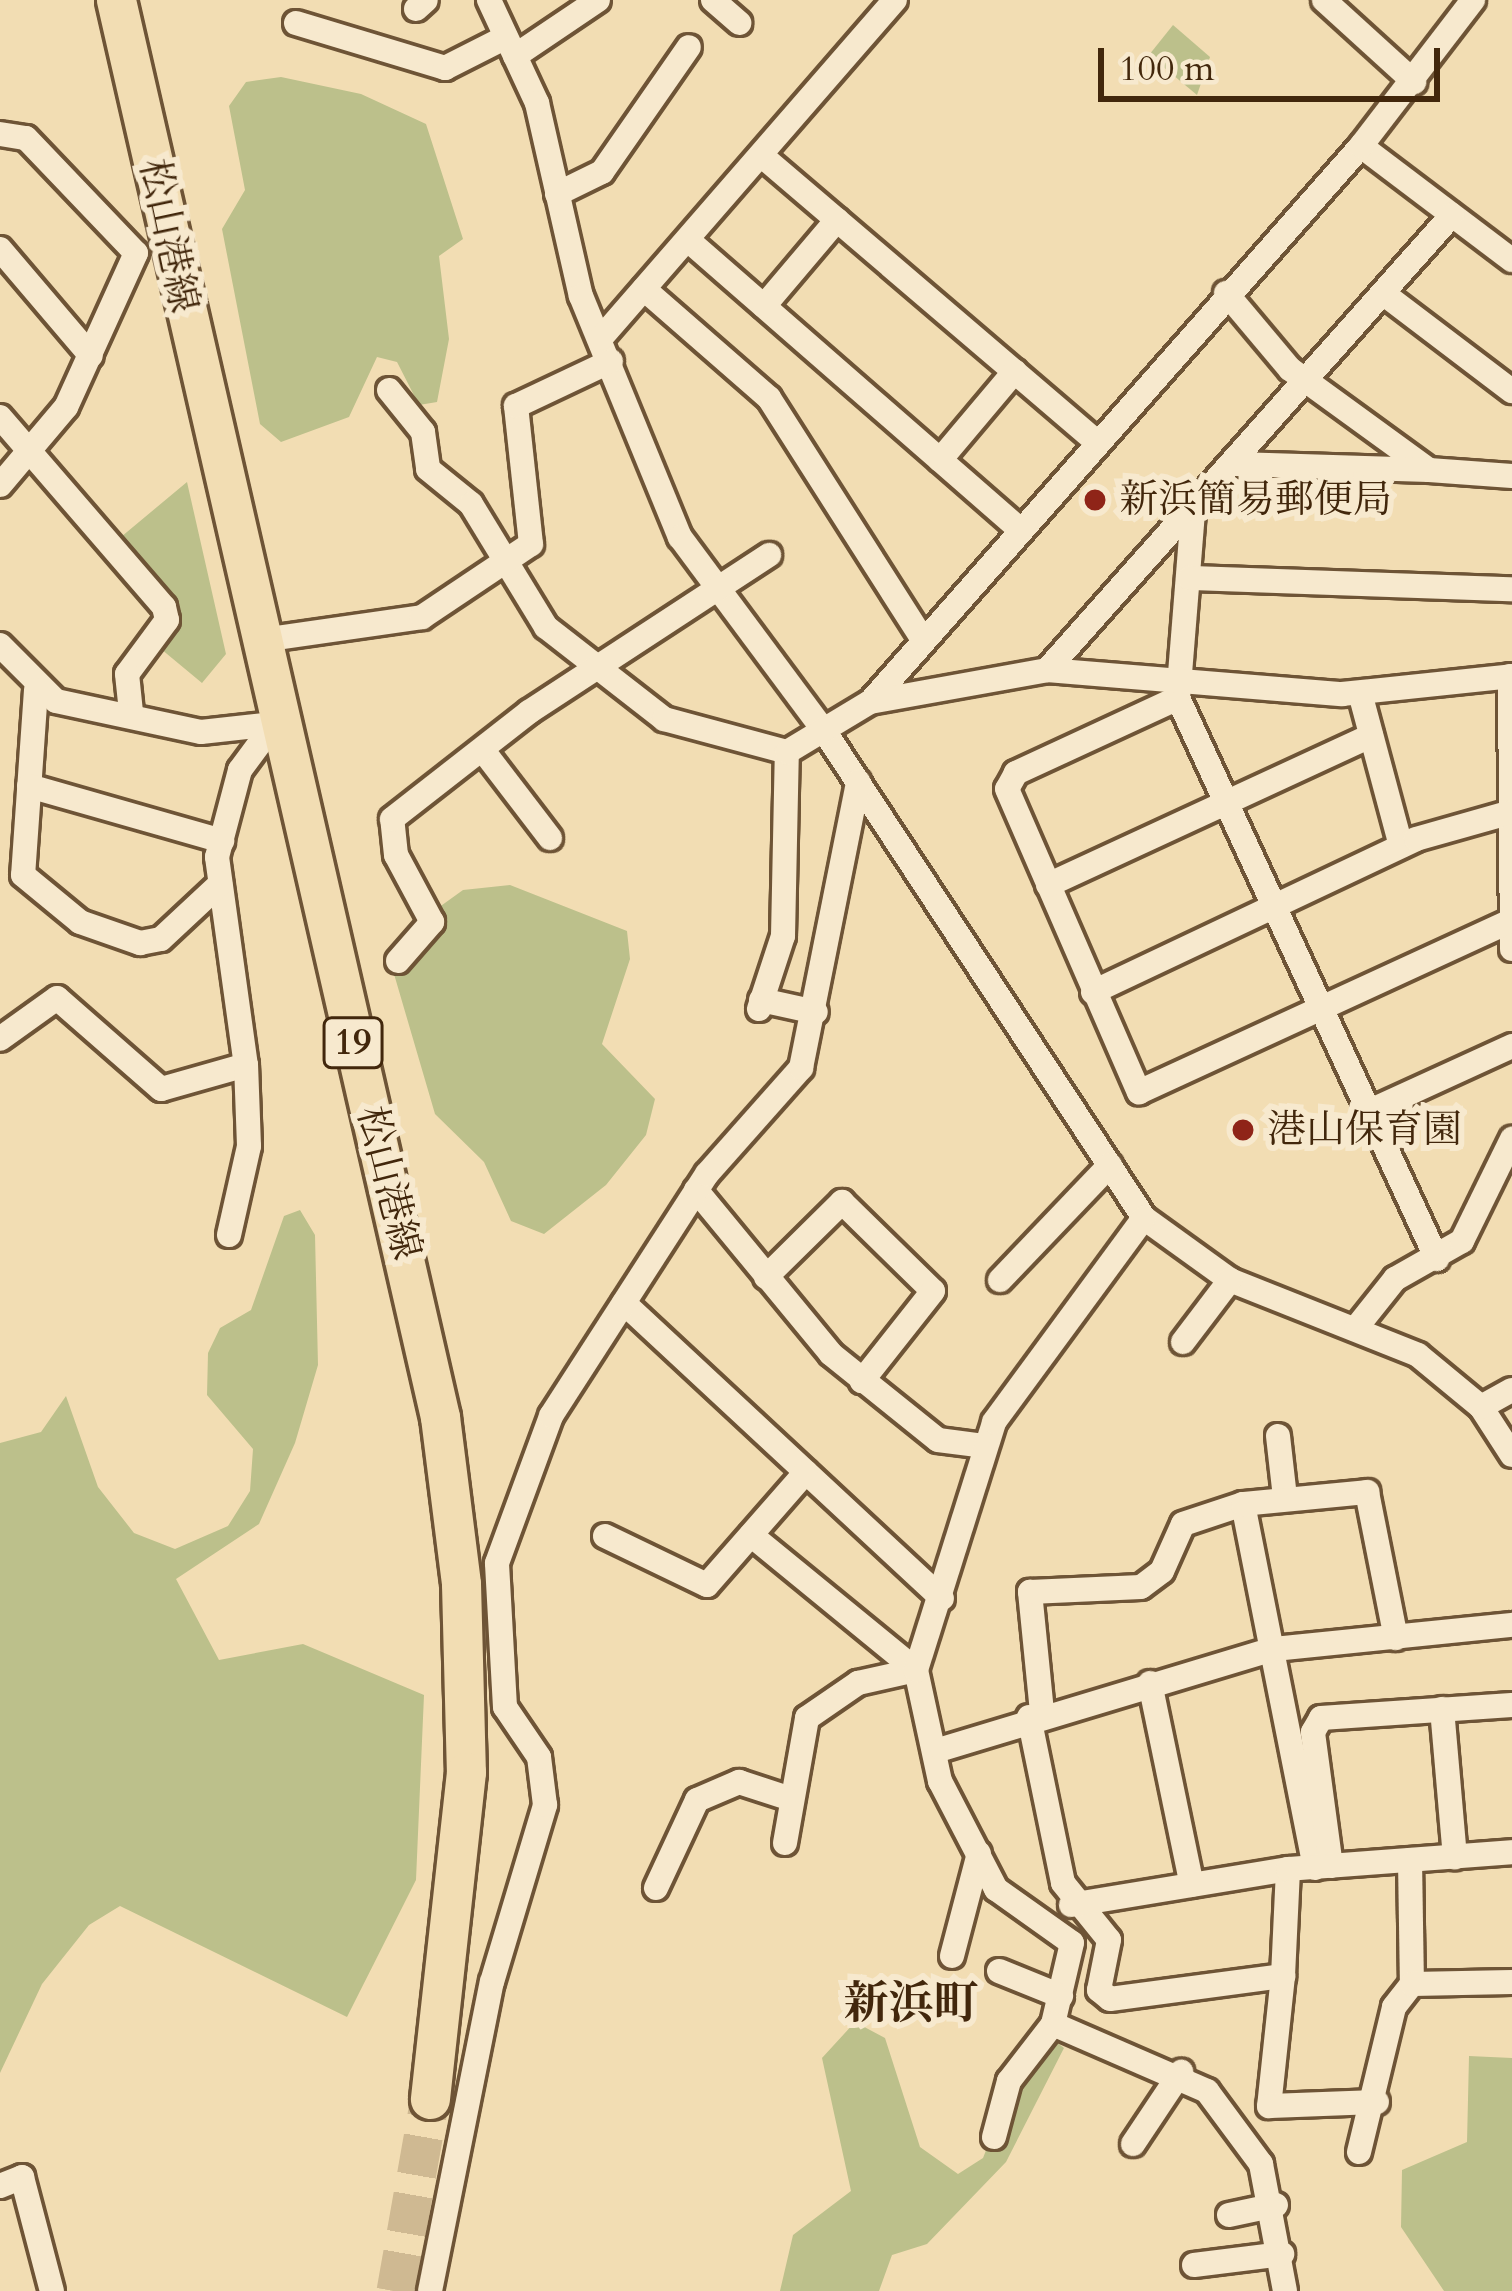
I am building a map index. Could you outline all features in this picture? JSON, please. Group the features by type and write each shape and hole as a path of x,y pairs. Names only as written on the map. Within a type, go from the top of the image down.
{"main road":[{"name":"松山港線","path":"116,0 274,724 417,1304 453,1503 466,1772 430,2099"}],"street":[{"path":"489,0 511,46 606,350 680,537 713,589 825,732 1144,1218 1229,1280 1418,1355 1481,1407 1512,1455"},
{"path":"296,23 445,68 511,46 598,0"},
{"path":"713,0 739,23"},
{"path":"256,641 422,617 531,544 516,406 606,350 644,289 895,0"},
{"path":"1324,0 1414,82"},
{"path":"389,389 424,432 428,469 470,504 501,565 594,668 664,719 787,752 870,702 1226,293 1361,146 1473,0"},
{"path":"556,194 602,172 688,47"},
{"path":"0,134 26,138 130,238 135,269 91,356 31,454 0,485"},
{"path":"1361,146 1512,260"},
{"path":"762,156 1097,442"},
{"path":"1047,670 1236,464 1452,215"},
{"path":"764,306 837,220"},
{"path":"688,241 1020,530"},
{"path":"0,249 91,356"},
{"path":"644,289 769,398 923,641"},
{"path":"1226,293 1310,380 1429,470"},
{"path":"1384,293 1512,391"},
{"path":"940,460 1015,371"},
{"path":"0,417 164,607 167,620 127,674 131,712"},
{"path":"1236,464 1512,476"},
{"path":"1193,512 1178,690 1437,1259"},
{"path":"398,961 432,922 396,855 392,819 594,668 769,555"},
{"path":"1190,578 1512,589"},
{"path":"0,645 36,690 201,732 274,724"},
{"path":"870,702 1047,670 1178,690 1360,692 1511,676 1506,923 1512,949"},
{"path":"36,690 29,785 9,853 23,874 80,922 140,943 161,939 220,884"},
{"path":"1178,690 1016,773 1007,789 1139,1092 1506,923"},
{"path":"1360,692 1401,846"},
{"path":"229,1235 249,1146 245,1065 220,884 222,841 240,770 274,724"},
{"path":"1048,885 1371,736"},
{"path":"787,752 783,936 760,1005 816,1012"},
{"path":"485,753 550,838"},
{"path":"430,2291 491,1982 545,1805 539,1757 505,1707 496,1564 551,1416 696,1190 796,1077 816,1012 858,782"},
{"path":"29,785 222,841"},
{"path":"1093,992 1401,846 1508,813"},
{"path":"0,1039 57,998 161,1089 245,1065"},
{"path":"1370,1112 1512,1046"},
{"path":"1356,1328 1395,1279 1462,1241 1512,1139"},
{"path":"1000,1280 1110,1165"},
{"path":"696,1190 766,1277 862,1381 938,1440 984,1446"},
{"path":"766,1277 842,1202 934,1291 862,1381"},
{"path":"916,1670 942,1599 984,1446 1144,1218"},
{"path":"1183,1342 1229,1280"},
{"path":"624,1303 942,1599"},
{"path":"1481,1407 1512,1390"},
{"path":"1278,1436 1286,1497"},
{"path":"605,1536 707,1585 806,1472"},
{"path":"1283,1976 1110,1999 1099,1990 1109,1940 1071,1905 1036,1714 1030,1592 1141,1587 1162,1571 1183,1524 1243,1504 1367,1492 1396,1639"},
{"path":"1243,1504 1323,1867"},
{"path":"751,1535 916,1670 942,1749 940,1781 1001,1896 1072,1943 1053,2024 1009,2081 994,2137"},
{"path":"942,1749 1036,1714 1274,1649 1512,1625"},
{"path":"784,1843 784,1797 820,1703 916,1670"},
{"path":"1150,1683 1192,1885"},
{"path":"1323,1867 1316,1723 1512,1705"},
{"path":"1442,1708 1454,1857"},
{"path":"656,1888 686,1796 739,1782 784,1797"},
{"path":"1071,1905 1288,1869 1512,1852"},
{"path":"952,1956 979,1853"},
{"path":"1359,2152 1377,2102 1394,2007 1412,1984 1410,1860"},
{"path":"1288,1869 1269,2106 1377,2102"},
{"path":"999,1971 1061,1996"},
{"path":"1412,1984 1512,1982"},
{"path":"1053,2024 1181,2072 1243,2137 1276,2205 1286,2291"},
{"path":"1133,2144 1181,2072"},
{"path":"0,2186 22,2177 52,2291"},
{"path":"1229,2215 1276,2205"},
{"path":"1194,2265 1282,2254"}],"green space":[{"path":"1173,25 1210,57 1197,95 1149,55"},
{"path":"281,77 361,94 426,124 463,239 439,256 449,339 437,402 419,405 397,362 377,357 349,417 281,442 260,424 222,229 245,190 229,106 246,82"},
{"path":"187,482 226,654 202,683 155,644 177,615 115,542"},
{"path":"510,885 627,931 630,959 602,1044 655,1099 646,1135 606,1185 544,1234 511,1221 484,1162 435,1114 394,974 431,913 463,890"},
{"path":"300,1210 315,1235 318,1365 295,1443 259,1524 176,1579 219,1660 303,1644 424,1695 416,1880 347,2017 120,1906 89,1925 42,1984 0,2073 0,1443 41,1432 66,1396 98,1487 134,1533 175,1549 228,1526 250,1491 253,1449 207,1395 208,1353 220,1328 251,1310 284,1216"},
{"path":"855,2022 885,2038 920,2147 958,2174 983,2158 1012,2084 1047,2035 1064,2048 1006,2162 927,2244 892,2255 879,2291 780,2291 793,2235 851,2191 822,2058"},
{"path":"1469,2056 1512,2058 1512,2291 1444,2291 1401,2227 1402,2170 1467,2142"}],"tunnel":[{"path":"396,2291 430,2099"}],"place":[{"name":"新浜簡易郵便局","path":"1095,500"},
{"name":"港山保育園","path":"1243,1130"}],"district":[{"name":"新浜町","path":"911,2004"}]}
